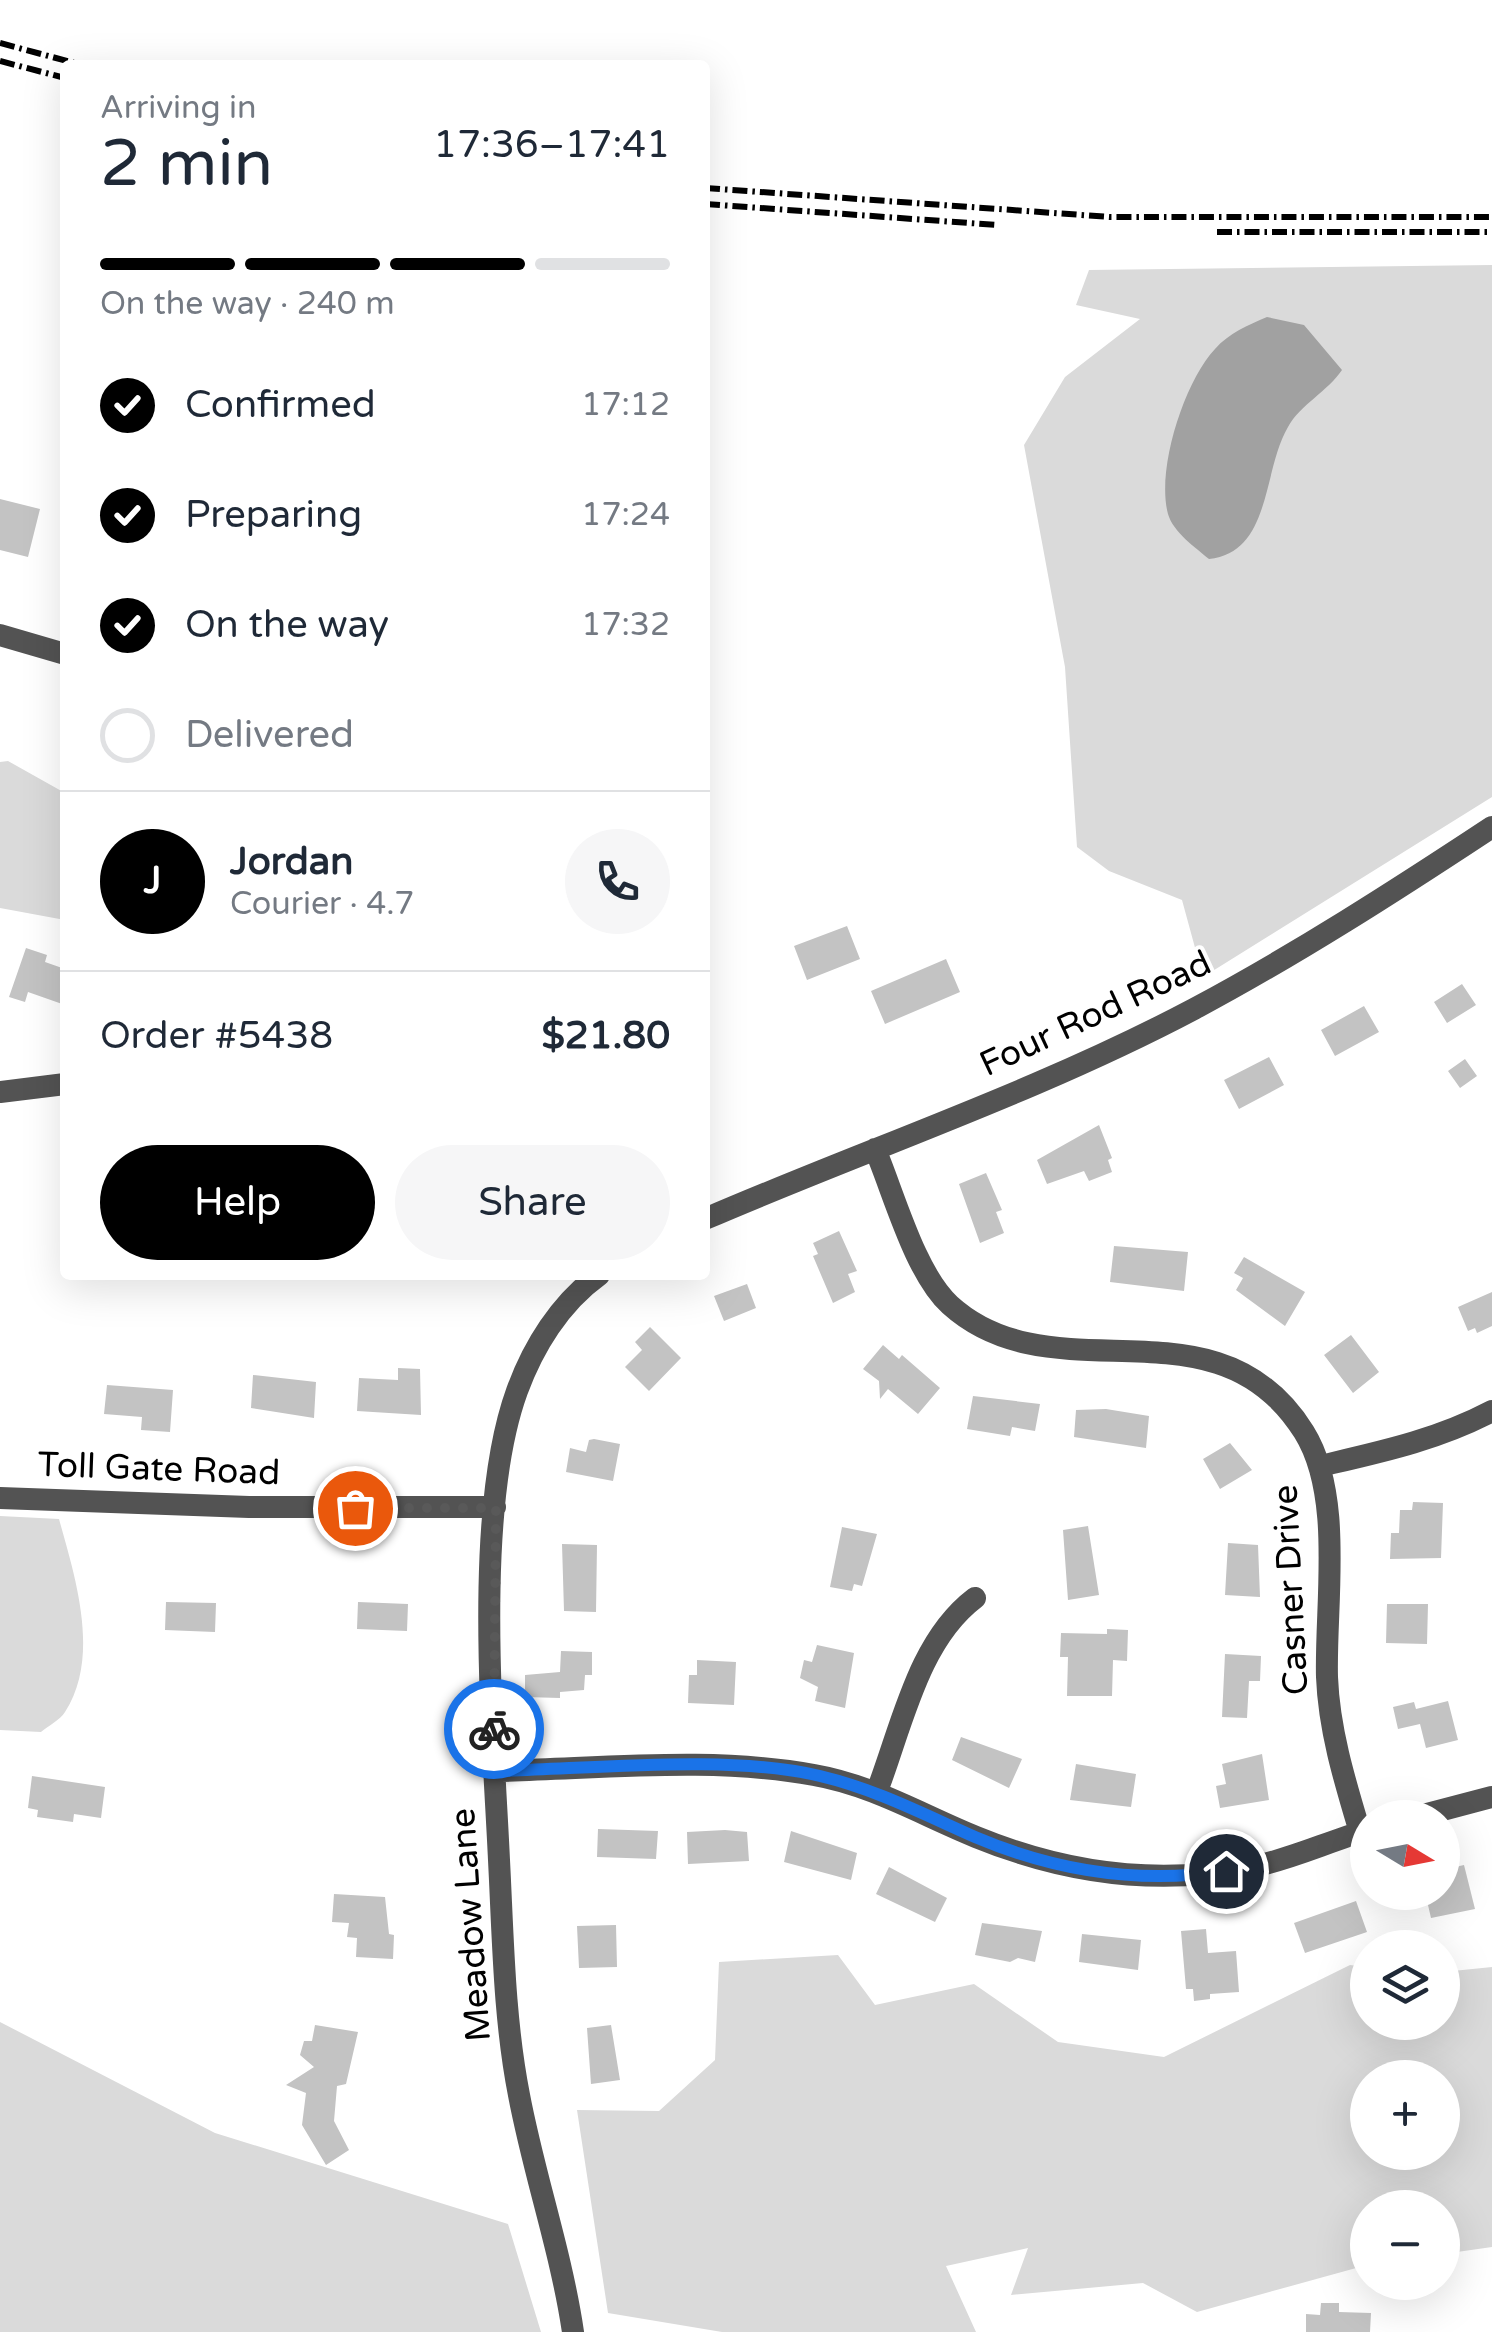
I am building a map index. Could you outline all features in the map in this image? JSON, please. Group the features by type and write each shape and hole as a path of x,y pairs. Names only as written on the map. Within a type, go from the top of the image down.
{"street":[{"path":"0,635 60,653"},
{"name":"Four Rod Road","path":"710,1216 875,1149 1192,1010 1350,921 1492,827"},
{"path":"0,1092 60,1085"},
{"name":"Casner Drive","path":"875,1149 927,1273 948,1303 974,1322 1040,1347 1180,1352 1220,1360 1254,1378 1283,1403 1306,1434 1320,1466 1328,1543 1327,1681 1341,1768 1353,1800"},
{"path":"496,1508 516,1393 540,1342 564,1308 594,1280"},
{"path":"1320,1466 1414,1444 1492,1410"},
{"name":"Toll Gate Road","path":"0,1498 233,1507 496,1508"},
{"name":"Meadow Lane","path":"496,1508 495,1771 504,1949 518,2094 565,2278 573,2332"},
{"path":"877,1791 934,1642 955,1613 975,1598"},
{"path":"495,1771 771,1769 877,1791 977,1838 1050,1864 1098,1873 1199,1875 1253,1867 1350,1836"},
{"path":"1460,1806 1492,1798"}],"shaded area":[{"path":"1492,265 1492,797 1203,977 1182,900 1109,871 1077,847 1065,667 1024,445 1065,377 1140,319 1076,305 1089,270"},
{"path":"1267,317 1304,325 1342,370 1288,427 1255,526 1244,542 1229,553 1209,559 1180,533 1168,514 1165,496 1169,451 1183,404 1204,364 1226,338"},
{"path":"8,761 60,790 60,919 0,908 0,762"},
{"path":"0,1516 59,1519 77,1591 83,1642 76,1690 63,1715 41,1732 0,1730"},
{"path":"838,1955 875,2005 974,1984 1058,2042 1164,2057 1350,1965 1350,2040 1460,2040 1460,1970 1492,1967 1492,2247 1460,2252 1460,2190 1350,2190 1350,2270 1197,2312 1143,2283 1011,2295 1028,2248 946,2266 976,2332 722,2332 608,2313 577,2110 659,2111 715,2060 719,1962"},
{"path":"0,2022 215,2133 508,2224 541,2332 0,2332"}],"building":[{"path":"0,499 40,509 28,557 0,550"},
{"path":"847,926 860,959 807,980 794,946"},
{"path":"26,948 47,955 45,962 60,967 60,1003 28,992 25,1002 9,997"},
{"path":"946,959 960,992 885,1024 871,991"},
{"path":"1462,984 1476,1005 1447,1023 1434,1002"},
{"path":"1364,1006 1379,1032 1335,1056 1321,1030"},
{"path":"1269,1057 1284,1085 1239,1109 1224,1080"},
{"path":"1465,1059 1477,1076 1460,1088 1448,1071"},
{"path":"1099,1125 1112,1158 1108,1160 1112,1172 1089,1181 1084,1171 1047,1184 1037,1160"},
{"path":"986,1173 1002,1210 996,1212 1004,1233 980,1243 959,1184"},
{"path":"839,1231 857,1271 848,1274 855,1292 833,1303 813,1256 818,1254 813,1243"},
{"path":"1114,1246 1188,1252 1184,1291 1110,1282"},
{"path":"1244,1257 1305,1292 1285,1326 1236,1290 1243,1278 1234,1273"},
{"path":"747,1284 756,1308 724,1321 714,1296"},
{"path":"1492,1292 1492,1326 1477,1333 1475,1328 1468,1331 1458,1307"},
{"path":"650,1327 681,1358 649,1391 625,1367 642,1350 635,1342"},
{"path":"1351,1335 1379,1372 1353,1393 1324,1355"},
{"path":"883,1345 899,1359 902,1355 940,1388 918,1414 888,1389 880,1399 879,1381 863,1369"},
{"path":"398,1368 420,1369 421,1415 357,1411 359,1378 398,1380"},
{"path":"253,1375 316,1382 314,1418 251,1408"},
{"path":"107,1385 173,1390 170,1432 141,1430 142,1417 104,1414"},
{"path":"973,1396 1040,1404 1035,1431 1012,1427 1010,1436 967,1429"},
{"path":"1106,1409 1149,1416 1146,1448 1074,1437 1076,1410"},
{"path":"589,1440 620,1444 613,1481 566,1472 570,1448 586,1452"},
{"path":"1230,1443 1252,1470 1220,1489 1203,1459"},
{"path":"1413,1502 1443,1503 1441,1558 1390,1559 1391,1533 1399,1533 1400,1510 1412,1510"},
{"path":"1088,1526 1099,1595 1068,1600 1063,1530"},
{"path":"842,1527 877,1534 862,1586 854,1584 852,1591 830,1587"},
{"path":"1228,1543 1258,1545 1260,1597 1225,1595"},
{"path":"562,1544 597,1545 596,1612 564,1611"},
{"path":"166,1602 216,1603 215,1632 165,1630"},
{"path":"358,1602 408,1604 407,1631 357,1629"},
{"path":"1387,1604 1428,1604 1427,1644 1386,1643"},
{"path":"1107,1629 1128,1630 1127,1661 1113,1660 1112,1696 1067,1696 1068,1657 1060,1657 1061,1633 1107,1634"},
{"path":"817,1645 854,1653 845,1708 815,1701 818,1687 800,1678 804,1660 812,1662"},
{"path":"561,1651 592,1652 592,1675 585,1675 584,1690 560,1692 560,1698 525,1697 525,1675 560,1672"},
{"path":"1225,1654 1261,1656 1260,1681 1249,1681 1247,1718 1222,1717"},
{"path":"697,1660 736,1662 734,1705 688,1703 689,1675 697,1675"},
{"path":"1448,1701 1458,1740 1426,1748 1420,1724 1398,1729 1393,1707 1414,1702 1416,1709"},
{"path":"961,1737 1022,1759 1009,1788 952,1760"},
{"path":"1262,1754 1269,1800 1220,1808 1216,1786 1226,1784 1222,1764"},
{"path":"1076,1764 1136,1774 1131,1807 1070,1800"},
{"path":"32,1776 105,1787 101,1818 74,1814 73,1822 37,1817 38,1810 28,1808"},
{"path":"598,1829 658,1831 656,1859 597,1857"},
{"path":"791,1831 857,1853 851,1880 784,1862"},
{"path":"687,1832 747,1832 749,1861 688,1864"},
{"path":"1464,1865 1475,1909 1431,1918 1429,1910 1460,1910 1460,1866"},
{"path":"889,1867 947,1898 935,1922 876,1894"},
{"path":"334,1894 385,1897 389,1934 394,1935 393,1959 356,1957 357,1938 347,1937 349,1923 332,1922"},
{"path":"1350,1903 1350,1910 1359,1910 1366,1930 1350,1930 1350,1938 1305,1953 1294,1923"},
{"path":"982,1923 1042,1931 1035,1962 975,1955"},
{"path":"616,1925 617,1967 579,1968 577,1926"},
{"path":"1206,1929 1208,1953 1236,1951 1239,1992 1210,1994 1210,1999 1194,2001 1193,1989 1186,1989 1181,1931"},
{"path":"1082,1934 1141,1940 1138,1970 1079,1962"},
{"path":"315,2025 358,2032 346,2084 337,2086 334,2121 349,2150 326,2165 302,2125 306,2093 286,2085 314,2067 300,2055 304,2041 312,2041"},
{"path":"611,2025 620,2080 591,2084 587,2028"},
{"path":"1321,2303 1339,2303 1339,2312 1371,2313 1370,2332 1306,2332 1306,2314 1320,2315"}],"railway":[{"path":"0,43 63,60"},
{"path":"0,61 60,77"},
{"path":"710,188 1110,217 1492,217"},
{"path":"710,204 997,225"},
{"path":"1217,232 1492,232"}],"way so far":[{"path":"355,1508 496,1508 492,1608 494,1729"}],"route":[{"path":"494,1729 495,1771 679,1767 771,1769 816,1775 877,1791 977,1838 1050,1864 1098,1873 1148,1876 1226,1871"}]}
